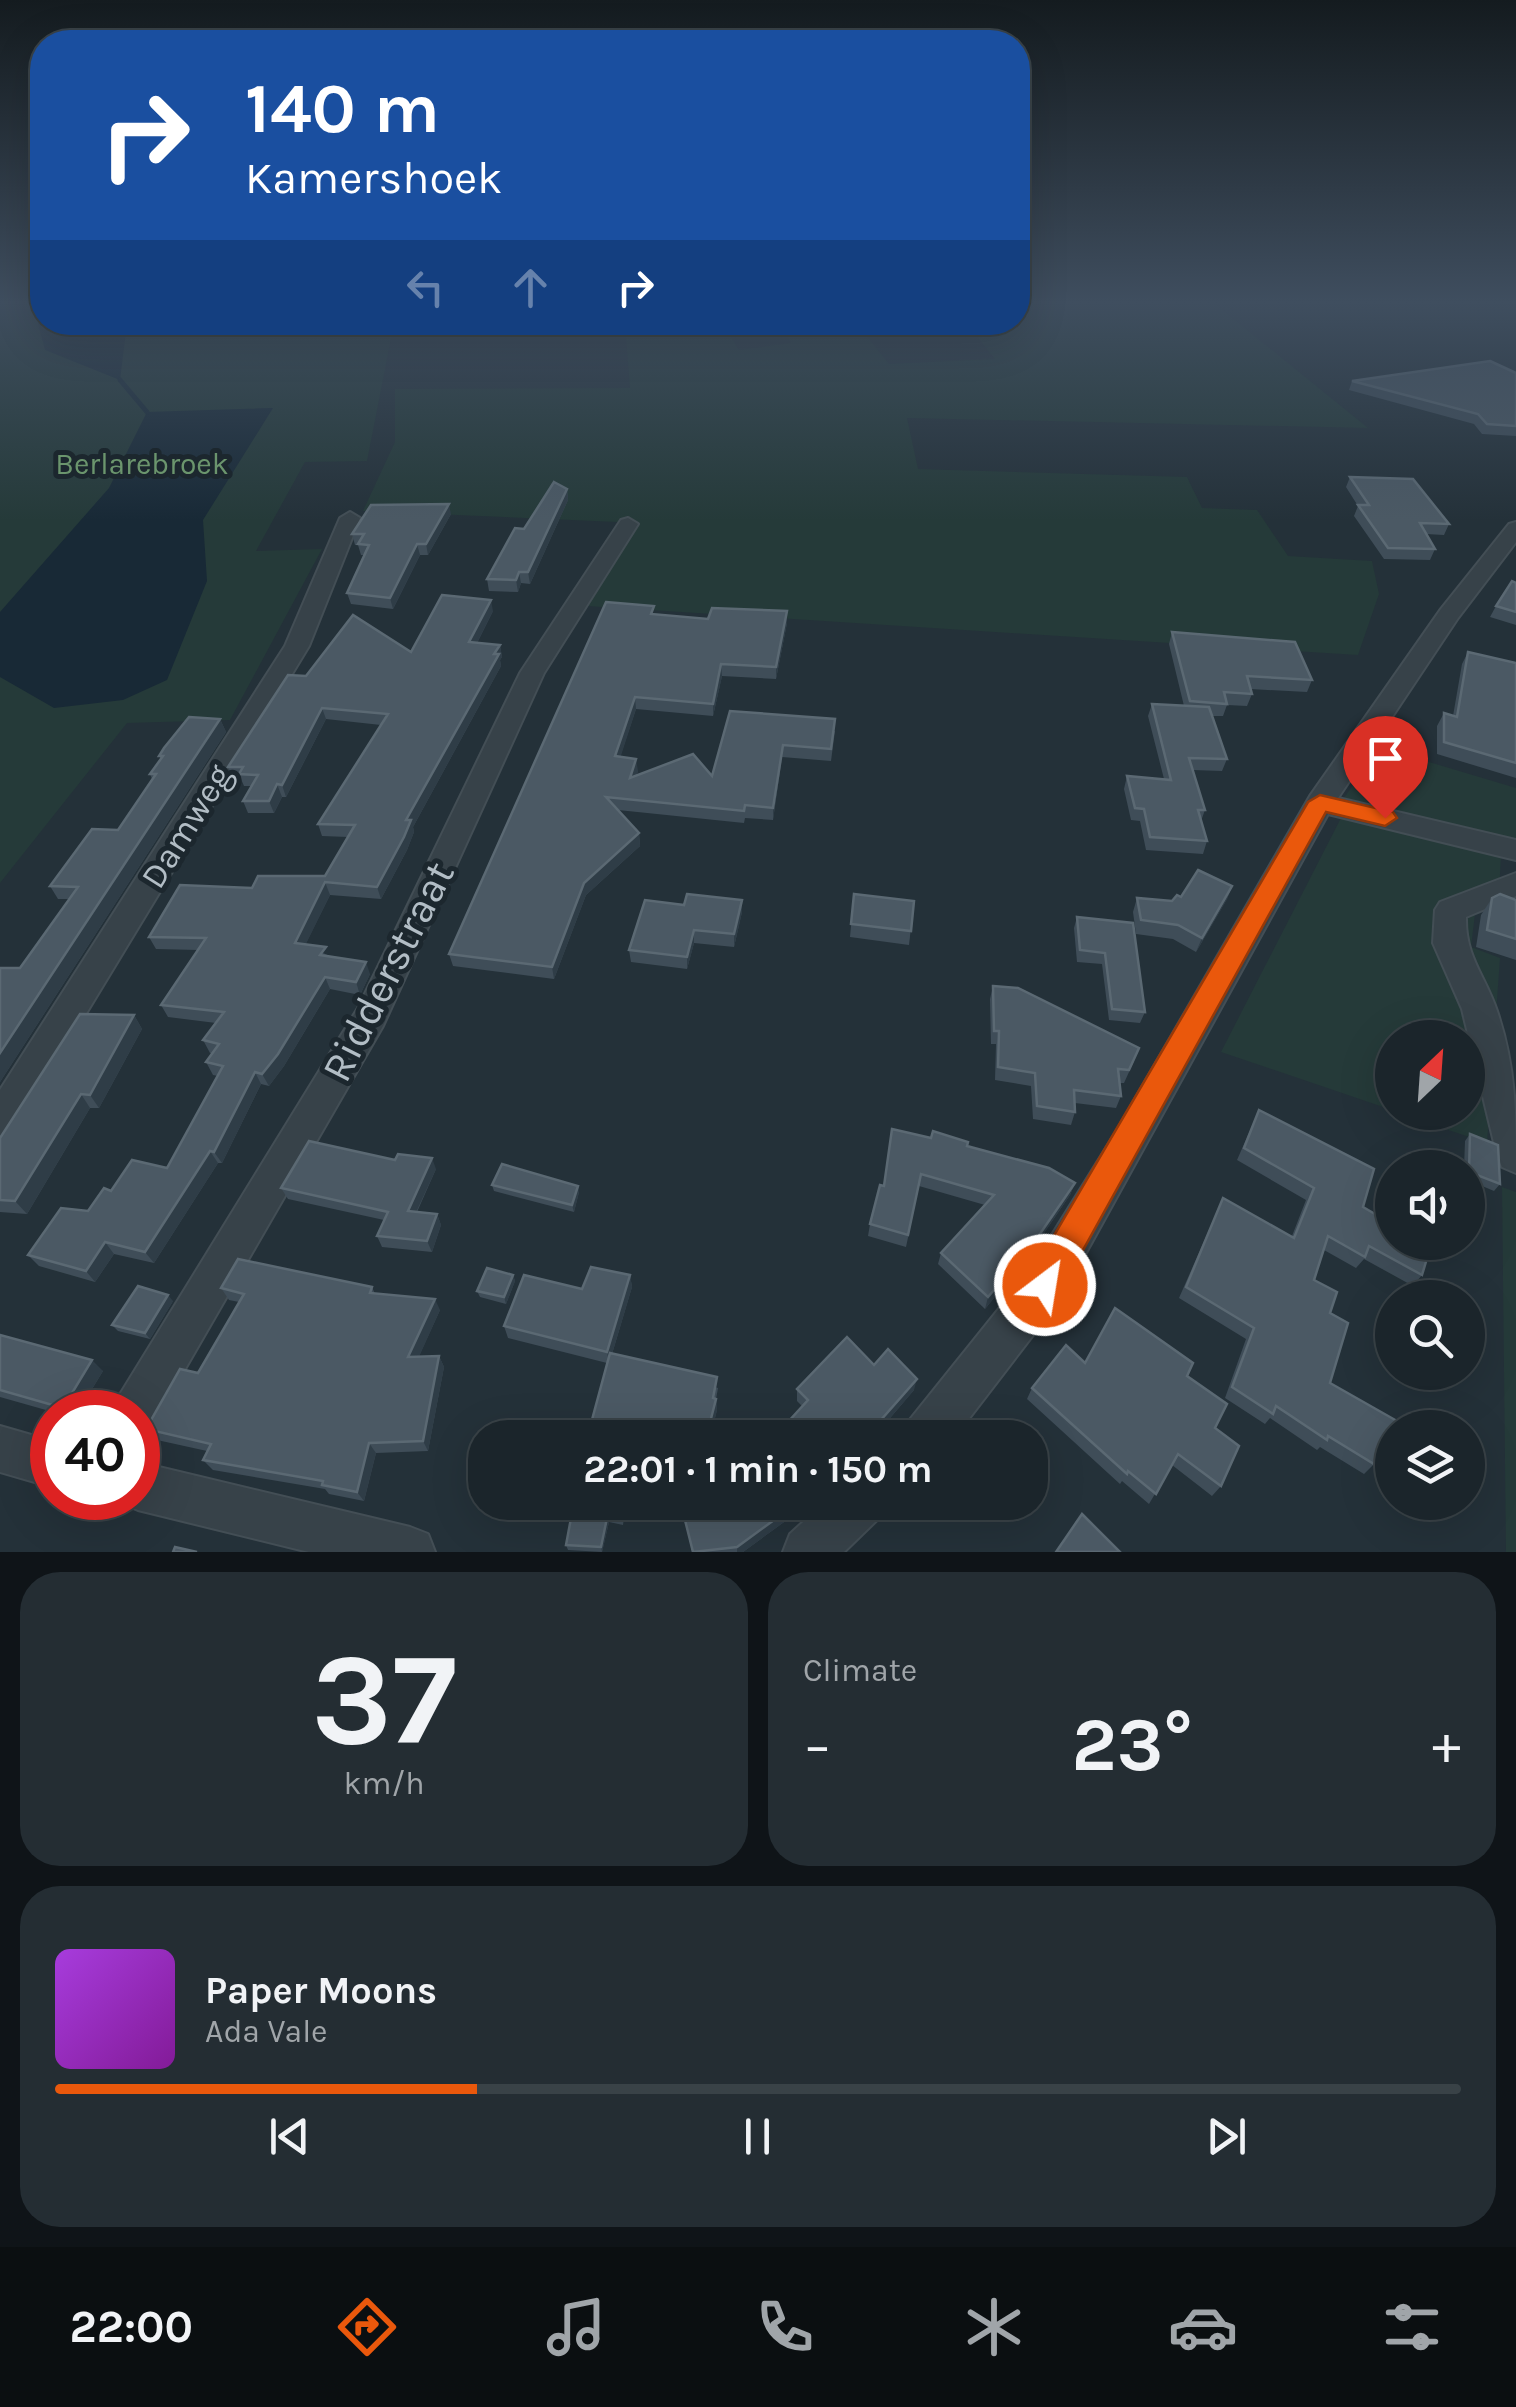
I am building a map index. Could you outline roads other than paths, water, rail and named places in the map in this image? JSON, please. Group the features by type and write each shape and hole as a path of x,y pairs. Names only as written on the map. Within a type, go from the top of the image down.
{"street":[{"name":"Damweg","path":"0,1122 297,646 350,518"},
{"name":"Ridderstraat","path":"148,1390 371,1016 532,673 628,524"},
{"path":"938,1420 1045,1285 1320,802 1449,614 1516,528"},
{"path":"1320,802 1516,850"},
{"path":"1516,884 1451,910 1449,943 1479,1009 1516,1155"},
{"path":"0,1449 30,1458"},
{"path":"160,1491 410,1552"},
{"path":"808,1552 842,1520"}],"water":[{"path":"273,408 203,520 207,581 167,680 123,700 54,708 0,677 0,612 109,488 147,412"}],"waterway":[{"path":"120,380 147,412"}],"park label":[{"name":"Berlarebroek","path":"142,464"}]}
